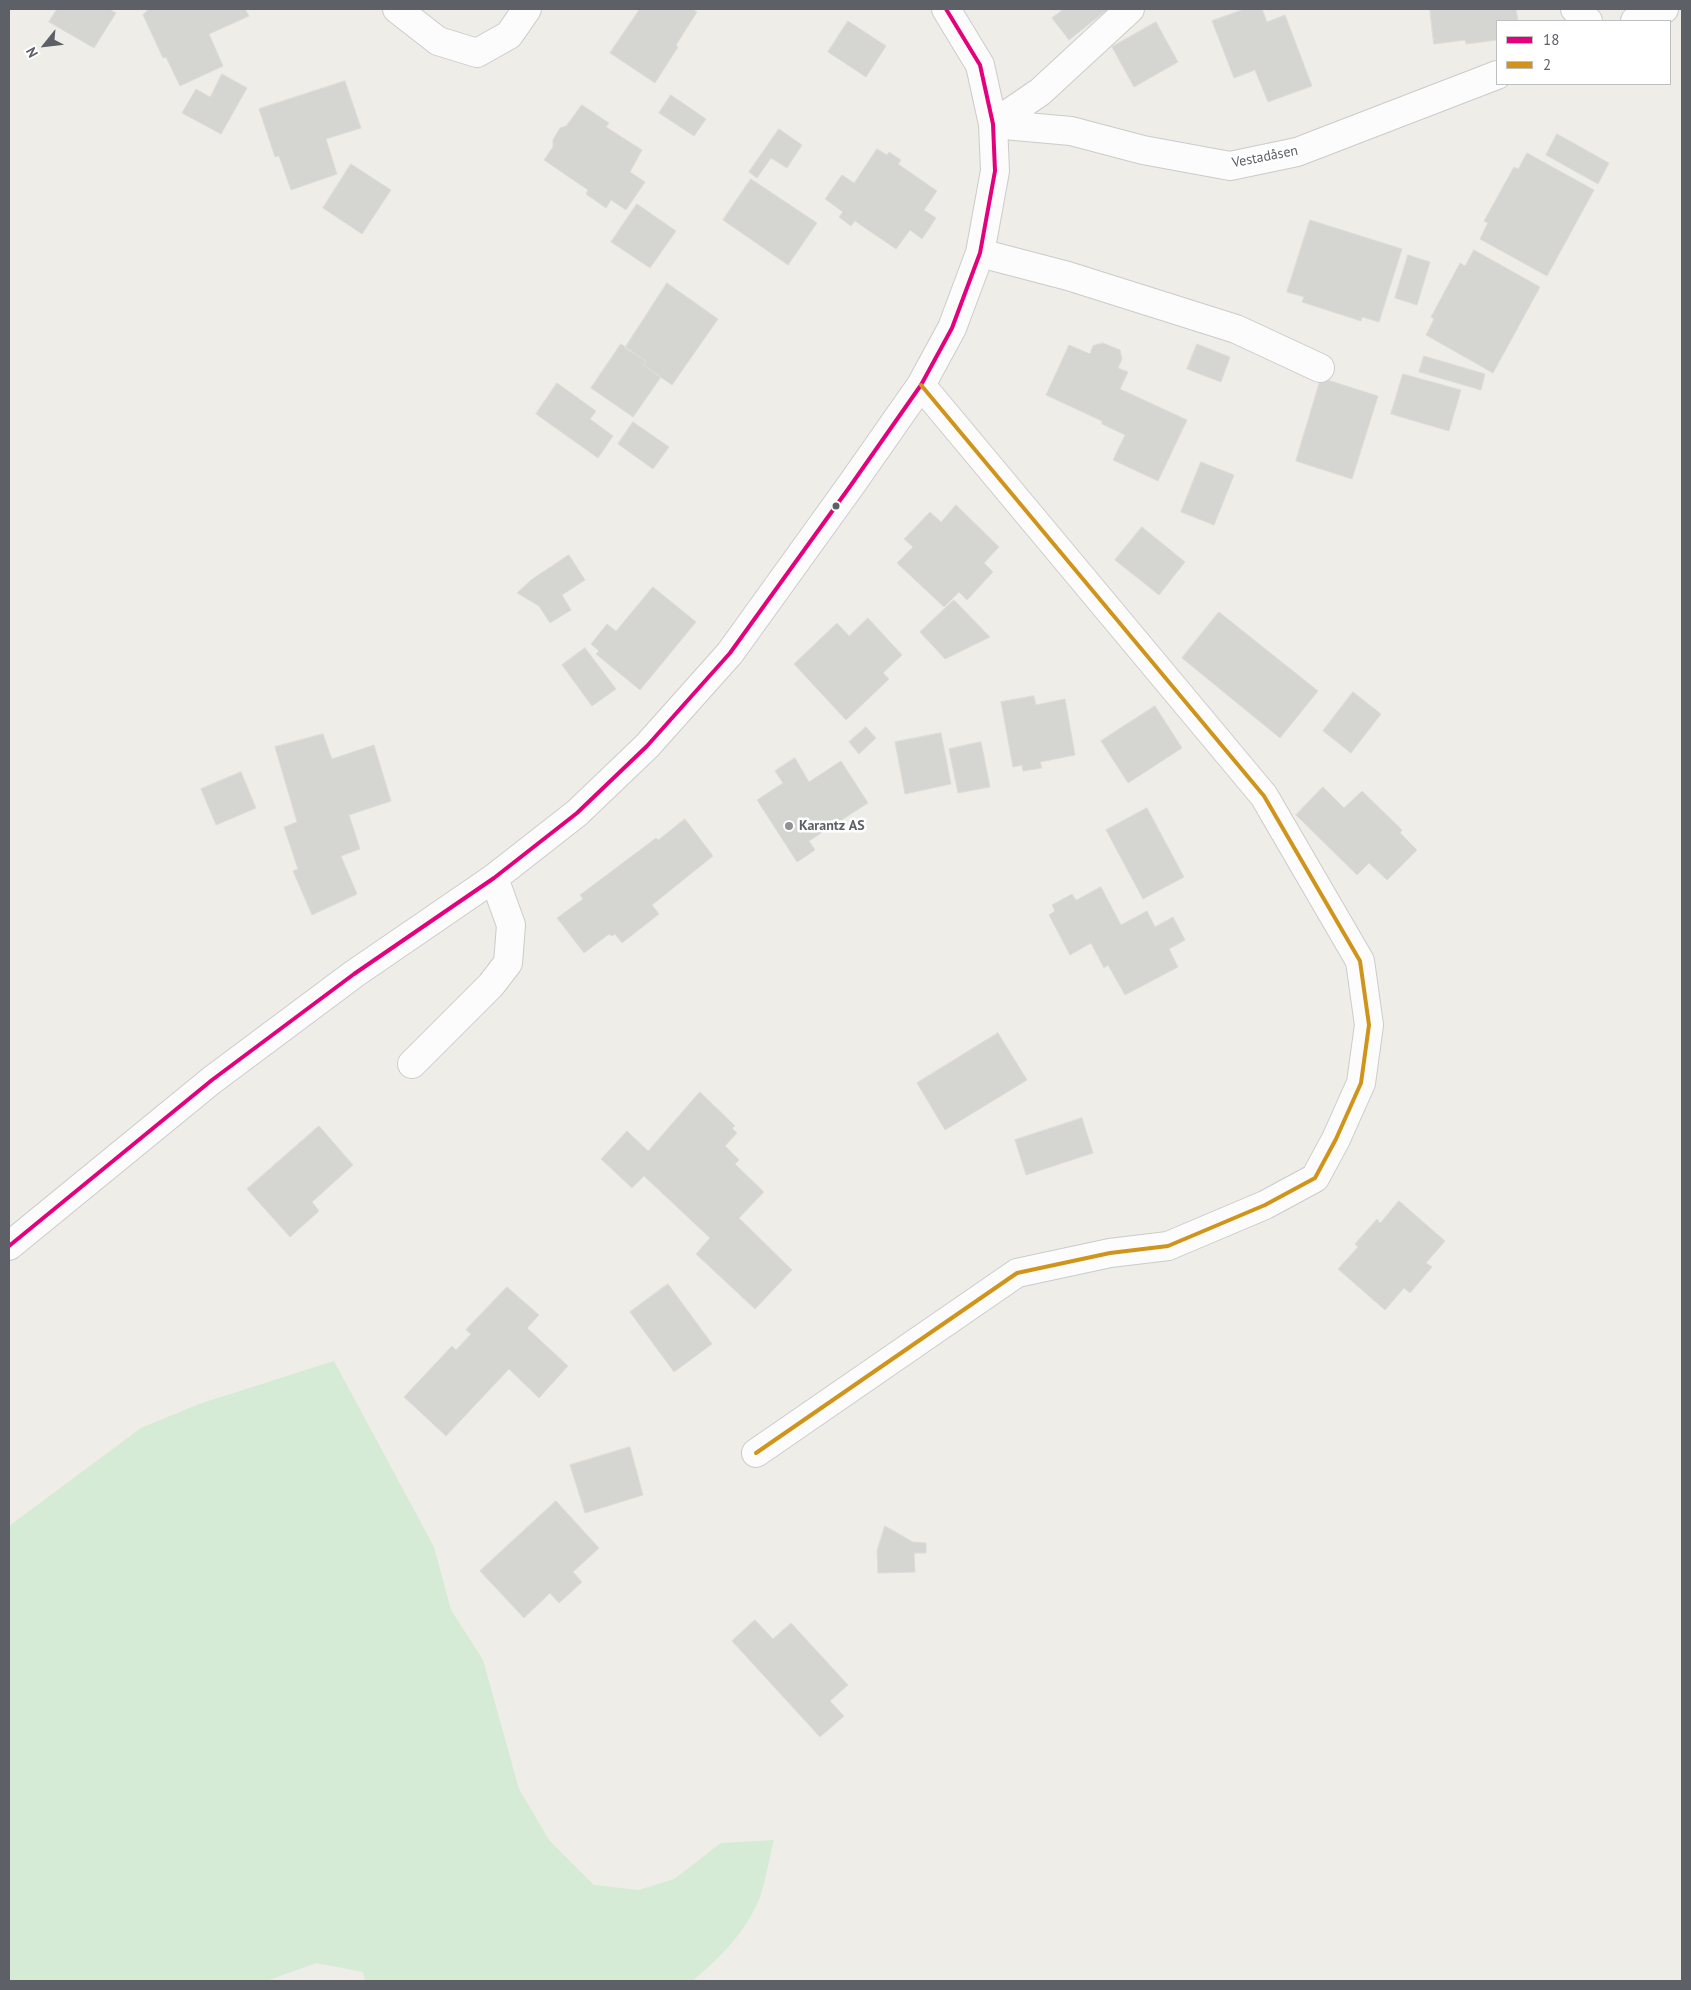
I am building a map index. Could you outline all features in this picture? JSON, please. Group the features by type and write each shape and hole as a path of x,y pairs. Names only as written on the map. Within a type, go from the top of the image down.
{"street":[{"path":"397,9 438,41 476,54 509,35 527,9"},
{"path":"9,1246 212,1080 354,974 494,878 577,813 647,746 730,653 851,486 921,385 952,328 980,253 995,171 993,124 980,65 946,9"},
{"path":"993,124 1040,92 1130,9"},
{"path":"1575,9 1587,20"},
{"path":"1637,20 1664,9"},
{"name":"Vestadåsen","path":"993,124 1071,131 1143,150 1230,166 1297,152 1496,75"},
{"path":"980,253 1068,276 1236,330 1320,368"},
{"path":"756,1454 1017,1273 1110,1253 1168,1246 1265,1205 1315,1178 1361,1083 1369,1025 1360,961 1264,796 921,385"},
{"path":"412,1064 491,985 508,963 511,925 494,878"}],"green space":[{"path":"334,1361 434,1547 451,1610 483,1660 519,1789 549,1840 594,1885 639,1890 674,1879 721,1843 774,1840 760,1897 754,1910 731,1944 692,1981 365,1981 363,1972 316,1963 266,1981 9,1981 9,1526 141,1428 199,1404"}],"building":[{"path":"57,9 109,9 116,13 94,48 49,22"},
{"path":"149,9 245,9 249,16 209,34 223,66 180,86 166,57 163,58 143,15"},
{"path":"640,9 692,9 697,12 655,83 610,53"},
{"path":"1064,9 1108,9 1069,40 1052,18"},
{"path":"1245,9 1262,9 1267,22 1285,15 1312,86 1268,102 1255,70 1234,78 1212,21"},
{"path":"1430,9 1516,9 1518,20 1496,20 1496,40 1466,44 1465,40 1434,44"},
{"path":"848,21 886,46 866,77 828,52"},
{"path":"1156,22 1178,62 1134,87 1112,47"},
{"path":"222,74 247,88 221,134 182,113 196,89 210,97"},
{"path":"345,81 361,128 326,139 337,174 291,190 279,156 275,157 259,109"},
{"path":"671,95 706,119 694,136 659,113"},
{"path":"582,105 609,123 606,127 642,150 630,172 645,182 626,210 611,200 606,208 586,194 588,190 544,160 553,147 553,140 560,128 566,126"},
{"path":"779,129 802,145 787,168 771,158 757,178 749,172"},
{"path":"1557,134 1609,163 1598,184 1546,155"},
{"path":"877,149 887,155 889,152 901,160 898,164 937,191 924,210 936,218 922,239 910,230 896,249 855,221 851,226 839,217 843,212 825,199 842,175 854,183"},
{"path":"1527,153 1594,190 1547,276 1480,239 1488,223 1484,221 1514,167 1518,169"},
{"path":"351,164 391,190 362,234 323,208"},
{"path":"751,179 817,223 788,265 723,220"},
{"path":"637,204 676,231 650,268 611,242"},
{"path":"1310,220 1402,249 1379,322 1362,317 1361,321 1302,302 1304,297 1287,292"},
{"path":"1474,250 1540,287 1493,373 1426,335 1434,319 1431,317 1460,263 1465,266"},
{"path":"1408,255 1430,262 1417,305 1395,298"},
{"path":"667,283 718,319 672,385 643,365 646,361 625,348"},
{"path":"1103,343 1120,350 1122,359 1118,368 1128,372 1120,389 1187,420 1158,481 1113,460 1125,435 1102,424 1102,421 1046,395 1069,345 1090,354 1093,346"},
{"path":"621,344 646,361 643,365 661,377 633,417 591,388"},
{"path":"1197,344 1230,357 1221,382 1187,369"},
{"path":"1424,356 1485,374 1481,390 1419,372"},
{"path":"1403,374 1461,390 1449,431 1391,414"},
{"path":"1321,378 1378,396 1352,479 1296,461"},
{"path":"557,383 596,411 590,419 613,436 598,458 536,414"},
{"path":"633,422 669,447 653,469 618,444"},
{"path":"1201,462 1234,475 1214,525 1181,512"},
{"path":"956,505 999,547 984,563 993,572 967,600 959,592 944,607 897,563 913,547 904,539 930,512 941,522"},
{"path":"1142,527 1185,562 1159,595 1115,560"},
{"path":"569,555 585,580 562,595 571,610 550,623 539,606 517,593 531,580"},
{"path":"653,587 696,622 640,690 596,654 599,651 591,644 607,624 616,631"},
{"path":"954,600 990,637 945,659 920,632"},
{"path":"1219,612 1318,691 1280,738 1182,658"},
{"path":"868,618 902,655 883,673 889,679 846,720 794,664 837,623 849,636"},
{"path":"585,648 616,689 592,706 562,665"},
{"path":"1353,692 1381,714 1351,753 1323,731"},
{"path":"1034,696 1036,705 1065,699 1075,755 1040,762 1042,768 1023,771 1022,765 1013,767 1001,702"},
{"path":"1155,706 1182,748 1128,783 1101,741"},
{"path":"866,727 876,738 859,754 849,742"},
{"path":"941,733 951,784 905,794 895,742"},
{"path":"323,734 332,759 374,745 391,801 349,815 360,849 341,856 357,894 312,915 293,871 298,869 284,827 297,822 275,747"},
{"path":"981,742 990,787 958,793 949,749"},
{"path":"795,758 809,782 841,761 868,803 809,841 815,850 797,862 757,800 783,783 775,771"},
{"path":"241,772 256,808 216,825 201,789"},
{"path":"1323,787 1344,808 1362,791 1402,830 1400,833 1417,850 1387,880 1369,863 1357,875 1296,815"},
{"path":"1147,808 1184,877 1143,899 1106,830"},
{"path":"685,819 713,856 652,905 659,914 622,943 615,934 612,936 609,934 584,953 557,918 583,899 580,895 656,838 658,840"},
{"path":"1101,887 1121,925 1147,911 1155,927 1173,917 1185,940 1169,949 1178,967 1125,995 1108,965 1104,968 1091,943 1070,955 1049,915 1055,911 1052,905 1072,894 1076,900"},
{"path":"998,1033 1027,1080 945,1130 917,1083"},
{"path":"700,1092 735,1126 732,1128 737,1133 725,1146 739,1160 735,1164 764,1192 739,1218 792,1270 755,1309 696,1254 710,1238 644,1176 632,1188 601,1159 627,1131 648,1151"},
{"path":"1082,1118 1093,1153 1026,1175 1015,1140"},
{"path":"319,1126 353,1165 312,1202 319,1211 290,1237 247,1189"},
{"path":"1399,1201 1445,1241 1426,1263 1432,1267 1410,1293 1404,1288 1385,1310 1338,1269 1358,1247 1355,1244 1377,1219 1380,1223"},
{"path":"668,1284 712,1344 674,1372 630,1312"},
{"path":"507,1287 539,1315 527,1328 568,1366 539,1398 509,1369 446,1436 404,1397 452,1346 456,1350 471,1334 466,1330"},
{"path":"630,1447 643,1495 585,1513 570,1465"},
{"path":"556,1501 599,1548 573,1572 582,1582 559,1603 550,1593 524,1618 480,1571"},
{"path":"885,1526 913,1542 926,1543 926,1553 914,1553 915,1572 878,1573 877,1551"},
{"path":"755,1620 773,1639 791,1623 848,1685 830,1701 844,1716 820,1737 732,1641"}],"transit line":[{"name":"18","path":"9,1246 212,1080 354,974 494,878 577,813 647,746 730,653 921,385 952,328 980,253 995,171 993,124 980,65 946,9"},
{"name":"2","path":"756,1453 1017,1273 1110,1253 1168,1246 1265,1205 1315,1178 1336,1139 1361,1083 1369,1025 1360,961 1264,796 921,385"}],"place":[{"name":"Karantz AS","path":"789,826"}]}
